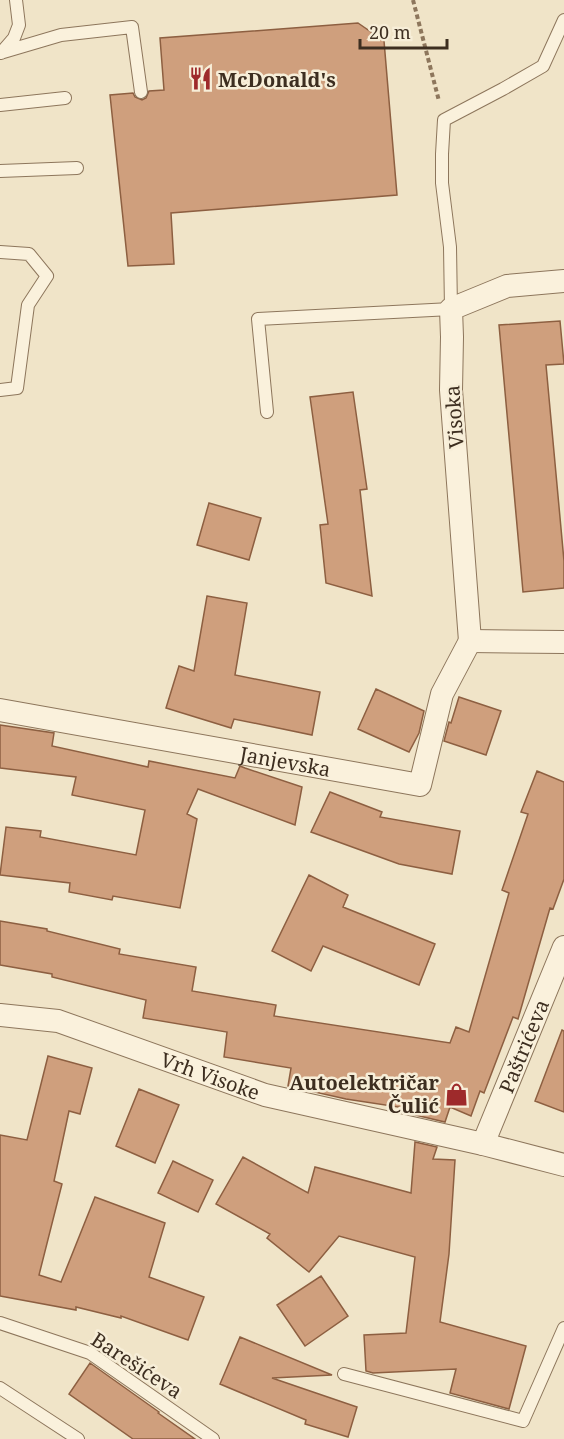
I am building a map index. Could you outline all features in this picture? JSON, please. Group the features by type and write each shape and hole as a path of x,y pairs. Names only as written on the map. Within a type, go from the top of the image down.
{"street":[{"path":"451,309 507,286 564,281"},
{"name":"Visoka","path":"451,309 451,390 470,642"},
{"path":"470,642 564,642"},
{"name":"Janjevska","path":"0,710 240,751 420,785 442,694 470,642"},
{"name":"Paštrićeva","path":"483,1144 564,947"},
{"name":"Vrh Visoke","path":"0,1016 58,1021 265,1095 483,1144 564,1165"}],"lane":[{"path":"0,53 14,38 19,25 16,0"},
{"path":"267,412 258,319 451,309 450,247 442,183 444,120 543,66 564,20"},
{"path":"0,53 61,35 132,27 141,92"},
{"path":"0,105 65,98"},
{"path":"0,171 77,168"},
{"path":"0,252 29,254 47,276 28,305 17,388 0,390"},
{"name":"Barešićeva","path":"0,1323 90,1353 213,1439"},
{"path":"344,1374 523,1421 564,1328"},
{"path":"0,1388 78,1439"}],"path":[{"path":"413,0 444,120"}],"building":[{"path":"358,23 384,41 397,195 171,213 174,264 128,266 110,95 133,93 135,97 142,100 146,98 149,91 164,90 160,38"},
{"path":"560,321 564,364 546,365 564,561 564,588 523,592 499,325"},
{"path":"353,392 367,489 360,490 372,596 326,583 320,525 328,524 310,397"},
{"path":"209,503 261,518 249,560 197,545"},
{"path":"207,596 247,603 235,675 320,692 312,735 234,719 231,728 166,708 179,666 194,671"},
{"path":"376,689 424,711 419,733 409,752 358,729"},
{"path":"459,697 501,711 486,755 444,741"},
{"path":"0,725 54,733 52,746 148,767 149,761 235,778 240,766 302,787 295,825 198,789 187,814 197,819 180,908 113,896 112,900 69,892 70,883 0,875 6,827 41,831 40,837 136,855 145,810 72,795 76,777 0,768"},
{"path":"537,771 564,782 564,879 553,909 550,908 518,1019 513,1017 484,1093 480,1091 471,1116 450,1107 445,1122 411,1114 412,1109 346,1099 288,1086 291,1068 224,1057 227,1032 143,1018 146,1000 52,977 52,974 0,965 0,921 47,929 47,931 120,949 119,954 196,967 192,991 276,1005 274,1016 450,1043 456,1027 469,1032 509,893 502,890 528,814 521,812"},
{"path":"330,792 382,812 380,817 460,831 452,874 399,864 311,832"},
{"path":"309,875 348,895 343,907 435,944 419,985 323,946 311,971 272,951"},
{"path":"562,1030 564,1031 564,1112 535,1101"},
{"path":"48,1056 92,1068 80,1114 69,1111 54,1181 62,1184 39,1275 61,1282 95,1197 165,1223 149,1277 204,1297 188,1340 121,1316 121,1318 76,1307 76,1310 0,1296 0,1135 27,1140"},
{"path":"139,1089 179,1105 155,1163 116,1146"},
{"path":"415,1142 437,1147 433,1159 455,1160 449,1254 440,1322 526,1346 509,1409 450,1393 456,1369 373,1373 366,1371 364,1335 406,1333 415,1257 339,1236 309,1272 267,1238 270,1234 216,1204 243,1157 308,1193 315,1167 411,1193"},
{"path":"173,1161 213,1180 198,1212 158,1193"},
{"path":"321,1276 348,1316 305,1346 277,1305"},
{"path":"240,1337 332,1375 272,1378 357,1407 348,1437 305,1424 306,1420 220,1384"},
{"path":"90,1363 195,1439 133,1439 69,1394"}],"place":[{"name":"McDonald's","path":"200,79"},
{"name":"Autoelektričar Čulić","path":"457,1094"}]}
